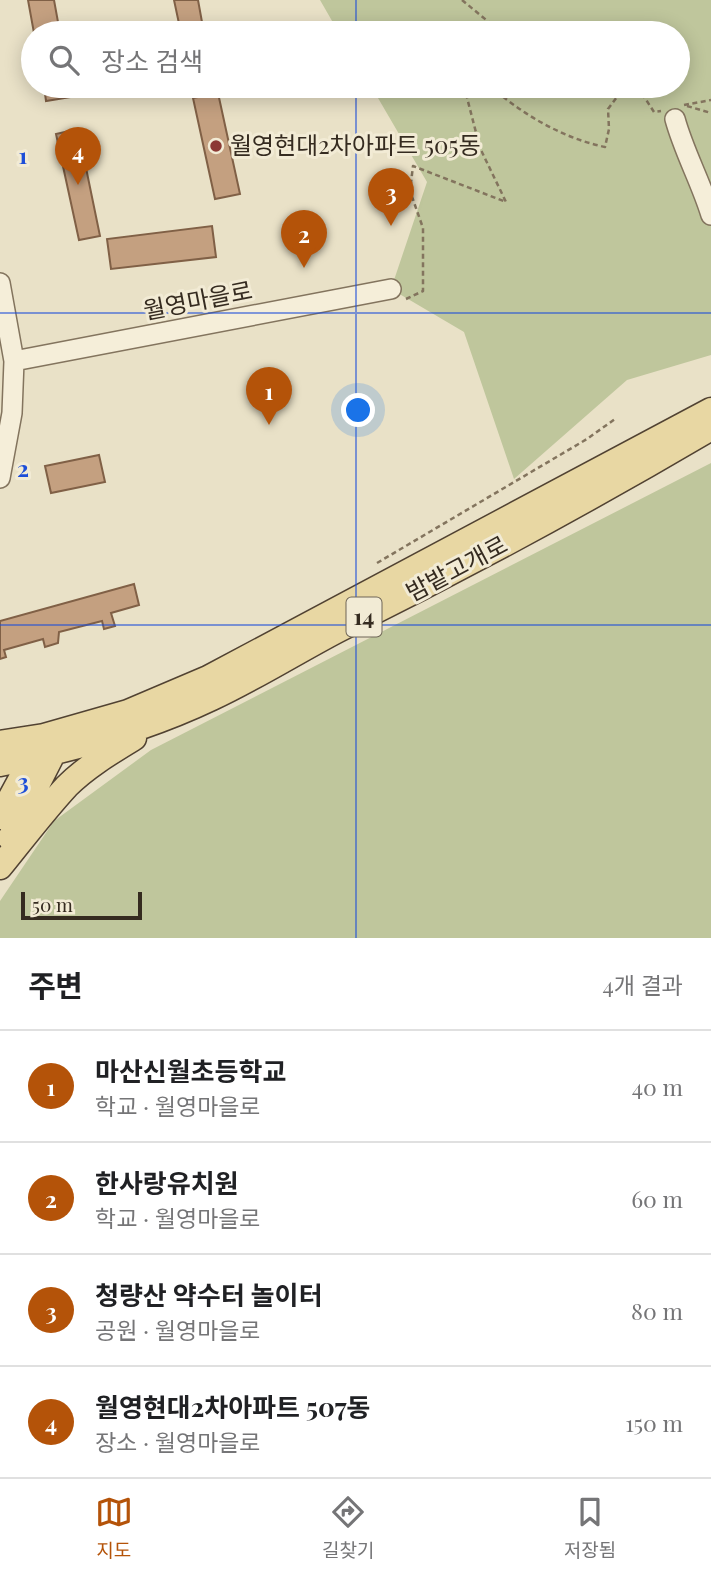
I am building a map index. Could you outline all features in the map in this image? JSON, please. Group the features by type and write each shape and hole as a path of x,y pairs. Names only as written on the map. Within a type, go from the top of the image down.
{"main road":[{"name":"밤밭고개로","path":"0,764 208,678 711,410"},
{"name":"밤밭고개로","path":"0,743 49,745 164,719 215,697 491,552 711,428"},
{"path":"0,867 68,785 106,756 164,719"},
{"path":"0,817 49,745"},
{"path":"0,857 49,745"}],"street":[{"path":"674,111 681,142 711,215"},
{"path":"0,283 15,361 12,413 0,478"},
{"name":"월영마을로","path":"15,361 391,289"}],"path":[{"path":"463,0 488,21"},
{"path":"391,289 399,302 423,291 424,228 410,191 413,166 506,202 480,148 467,98"},
{"path":"504,98 517,110 585,143 605,147 609,129 608,109 616,98"},
{"path":"645,98 654,112 711,113"},
{"path":"674,111 711,100"},
{"path":"374,565 587,439 615,419"}],"green space":[{"path":"320,0 711,0 711,355 627,380 514,479 464,332 391,289 427,182 378,98 690,98 690,21 332,21"},
{"path":"711,463 711,938 0,938 0,901 54,821 151,750"}],"building":[{"path":"28,0 54,0 58,21 32,21"},
{"path":"174,0 198,0 202,21 178,21"},
{"name":"월영현대2차아파트 505동","path":"193,98 219,98 240,194 215,199"},
{"path":"78,129 100,236 79,240 56,134"},
{"path":"212,226 216,257 111,269 107,239"},
{"path":"99,455 105,482 51,493 45,466"},
{"path":"134,584 139,605 111,613 115,626 104,629 102,621 59,632 58,643 45,647 43,639 4,650 6,657 0,659 0,621"}],"place":[{"name":"월영현대2차아파트 505동","path":"216,146"},
{"name":"월영현대2차아파트 507동","path":"78,185"},
{"name":"청량산 약수터 놀이터","path":"391,226"},
{"name":"한사랑유치원","path":"304,268"},
{"name":"마산신월초등학교","path":"269,425"}]}
